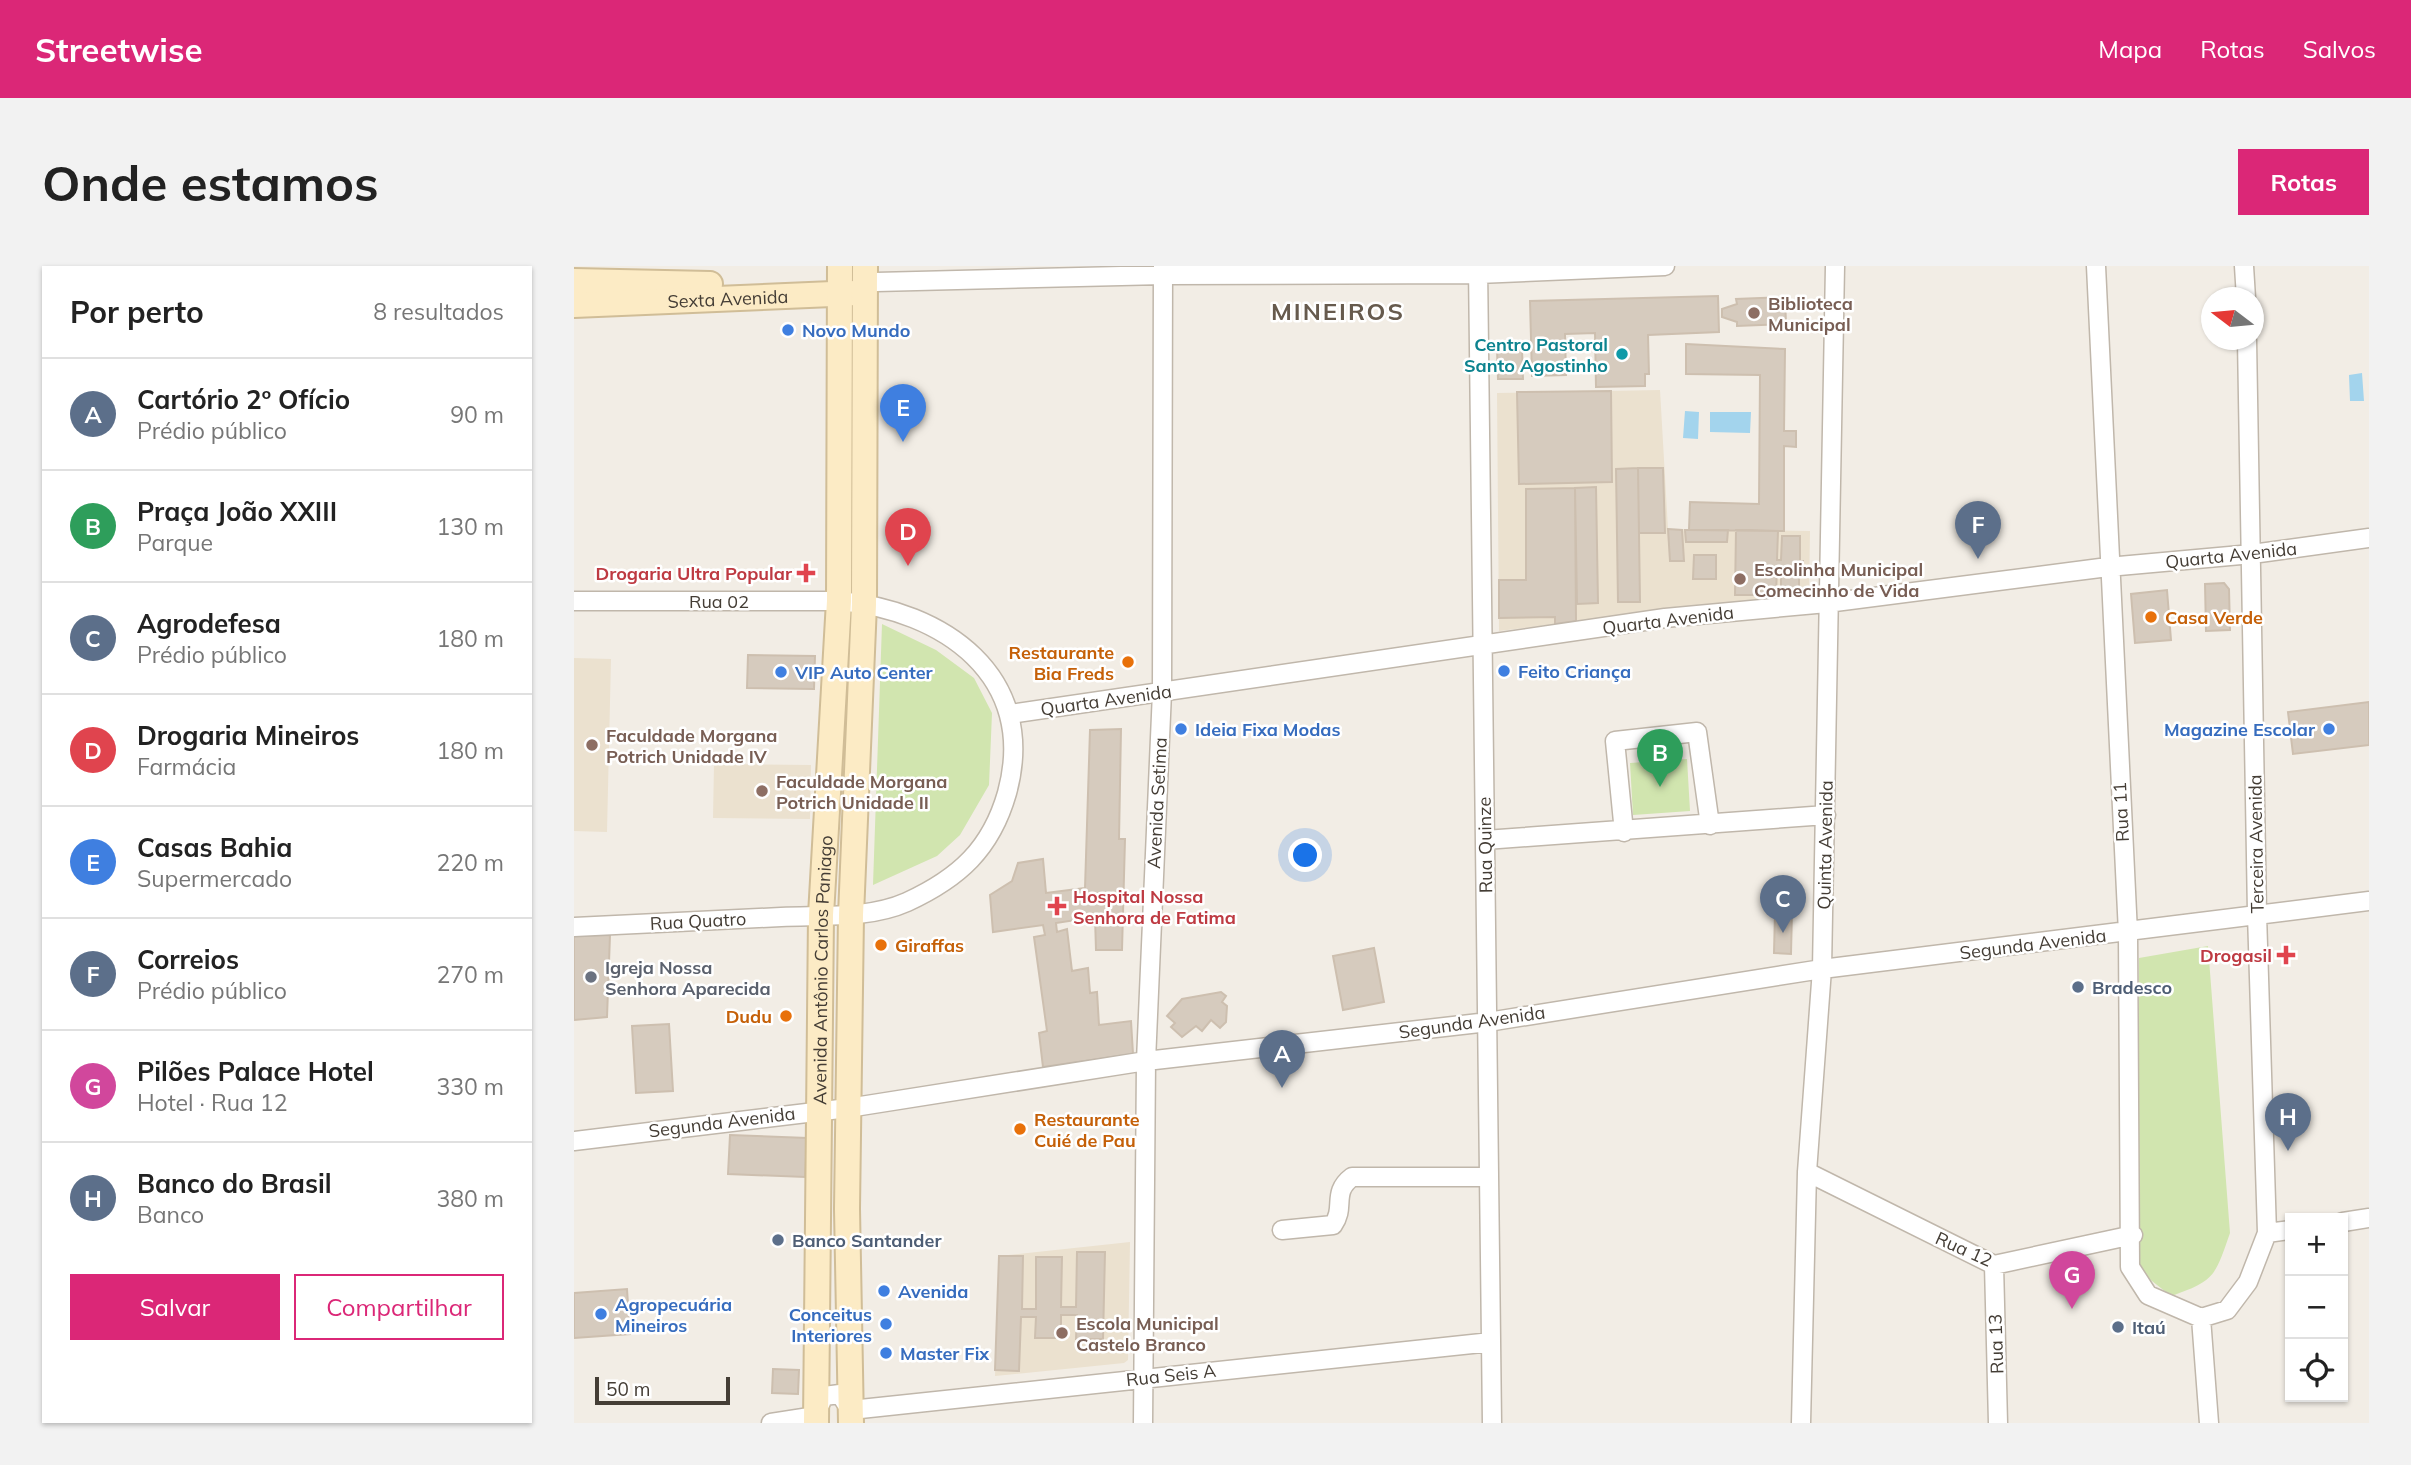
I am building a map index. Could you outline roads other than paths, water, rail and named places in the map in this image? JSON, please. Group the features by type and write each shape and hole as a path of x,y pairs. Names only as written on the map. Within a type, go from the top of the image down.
{"main road":[{"name":"Sexta Avenida","path":"574,305 856,280"},
{"name":"Avenida Antônio Carlos Paniago","path":"818,1421 817,1210 821,915 852,398 856,280"},
{"name":"Sexta Avenida","path":"574,281 694,293"},
{"name":"Avenida Antônio Carlos Paniago","path":"849,1419 847,1209 851,915 864,604 852,398"},
{"path":"817,1210 847,1209"}],"street":[{"name":"Sexta Avenida","path":"856,280 1163,270 1478,270 1665,266"},
{"name":"Quinta Avenida","path":"1801,1423 1807,1172 1822,969 1835,266"},
{"name":"Rua 11","path":"2096,266 2108,566 2128,933 2133,1235 2130,1267 2148,1295 2201,1318"},
{"path":"2244,266 2245,287"},
{"name":"Avenida Setima","path":"1143,1423 1146,1061 1162,692 1163,270"},
{"name":"Rua Quinze","path":"1478,270 1492,1423"},
{"name":"Terceira Avenida","path":"2201,1318 2227,1310 2248,1282 2267,1233 2257,914 2248,350"},
{"name":"Quarta Avenida","path":"1010,714 1665,618 1827,603 2108,566 2252,555 2369,538"},
{"name":"Rua 02","path":"574,601 839,601 864,604 916,618 963,645 997,684 1010,714"},
{"name":"Rua Quatro","path":"574,927 851,915 903,903 936,887 967,865 989,838 1011,775 1014,743 1010,714"},
{"path":"1624,832 1615,741 1697,732 1710,824"},
{"path":"1485,840 1624,832 1826,815"},
{"name":"Segunda Avenida","path":"574,1141 848,1108 1146,1061 1488,1022 1822,969 2369,901"},
{"name":"Rua 12","path":"1807,1172 1994,1265 2133,1235"},
{"path":"1282,1230 1333,1225 1339,1217 1339,1192 1352,1177 1489,1177"},
{"path":"2348,1221 2369,1218"},
{"path":"2267,1233 2285,1231"},
{"name":"Rua 13","path":"1994,1265 1998,1423"},
{"path":"2201,1318 2209,1423"},
{"name":"Rua Seis A","path":"849,1419 1144,1378 1492,1342"},
{"path":"771,1423 818,1421 820,1402 831,1393 840,1394 849,1419"}],"water":[{"path":"2362,373 2364,401 2350,401 2349,375"},
{"path":"1685,411 1699,412 1698,439 1683,438"},
{"path":"1710,412 1751,412 1750,433 1710,432"}],"place":[{"name":"Biblioteca Municipal","path":"1754,313"},
{"name":"Novo Mundo","path":"788,330"},
{"name":"Centro Pastoral Santo Agostinho","path":"1622,354"},
{"name":"Casas Bahia","path":"903,442"},
{"name":"Correios","path":"1978,559"},
{"name":"Drogaria Mineiros","path":"908,566"},
{"name":"Drogaria Ultra Popular","path":"806,573"},
{"name":"Escolinha Municipal Comecinho de Vida","path":"1740,579"},
{"name":"Casa Verde","path":"2151,617"},
{"name":"Restaurante Bia Freds","path":"1128,662"},
{"name":"Feito Criança","path":"1504,671"},
{"name":"VIP Auto Center","path":"781,672"},
{"name":"Ideia Fixa Modas","path":"1181,729"},
{"name":"Magazine Escolar","path":"2329,729"},
{"name":"Faculdade Morgana Potrich Unidade IV","path":"592,745"},
{"name":"Praça João XXIII","path":"1660,787"},
{"name":"Faculdade Morgana Potrich Unidade II","path":"762,791"},
{"name":"Hospital Nossa Senhora de Fatima","path":"1057,906"},
{"name":"Agrodefesa","path":"1783,933"},
{"name":"Giraffas","path":"881,945"},
{"name":"Drogasil","path":"2286,955"},
{"name":"Igreja Nossa Senhora Aparecida","path":"591,977"},
{"name":"Bradesco","path":"2078,987"},
{"name":"Dudu","path":"786,1016"},
{"name":"Cartório 2º Ofício","path":"1282,1088"},
{"name":"Restaurante Cuié de Pau","path":"1020,1129"},
{"name":"Banco do Brasil","path":"2288,1151"},
{"name":"Banco Santander","path":"778,1240"},
{"name":"Avenida","path":"884,1291"},
{"name":"Pilões Palace Hotel","path":"2072,1309"},
{"name":"Agropecuária Mineiros","path":"601,1314"},
{"name":"Conceitus Interiores","path":"886,1324"},
{"name":"Itaú","path":"2118,1327"},
{"name":"Escola Municipal Castelo Branco","path":"1062,1333"},
{"name":"Master Fix","path":"886,1353"}],"district":[{"name":"MINEIROS","path":"1338,311"}]}
